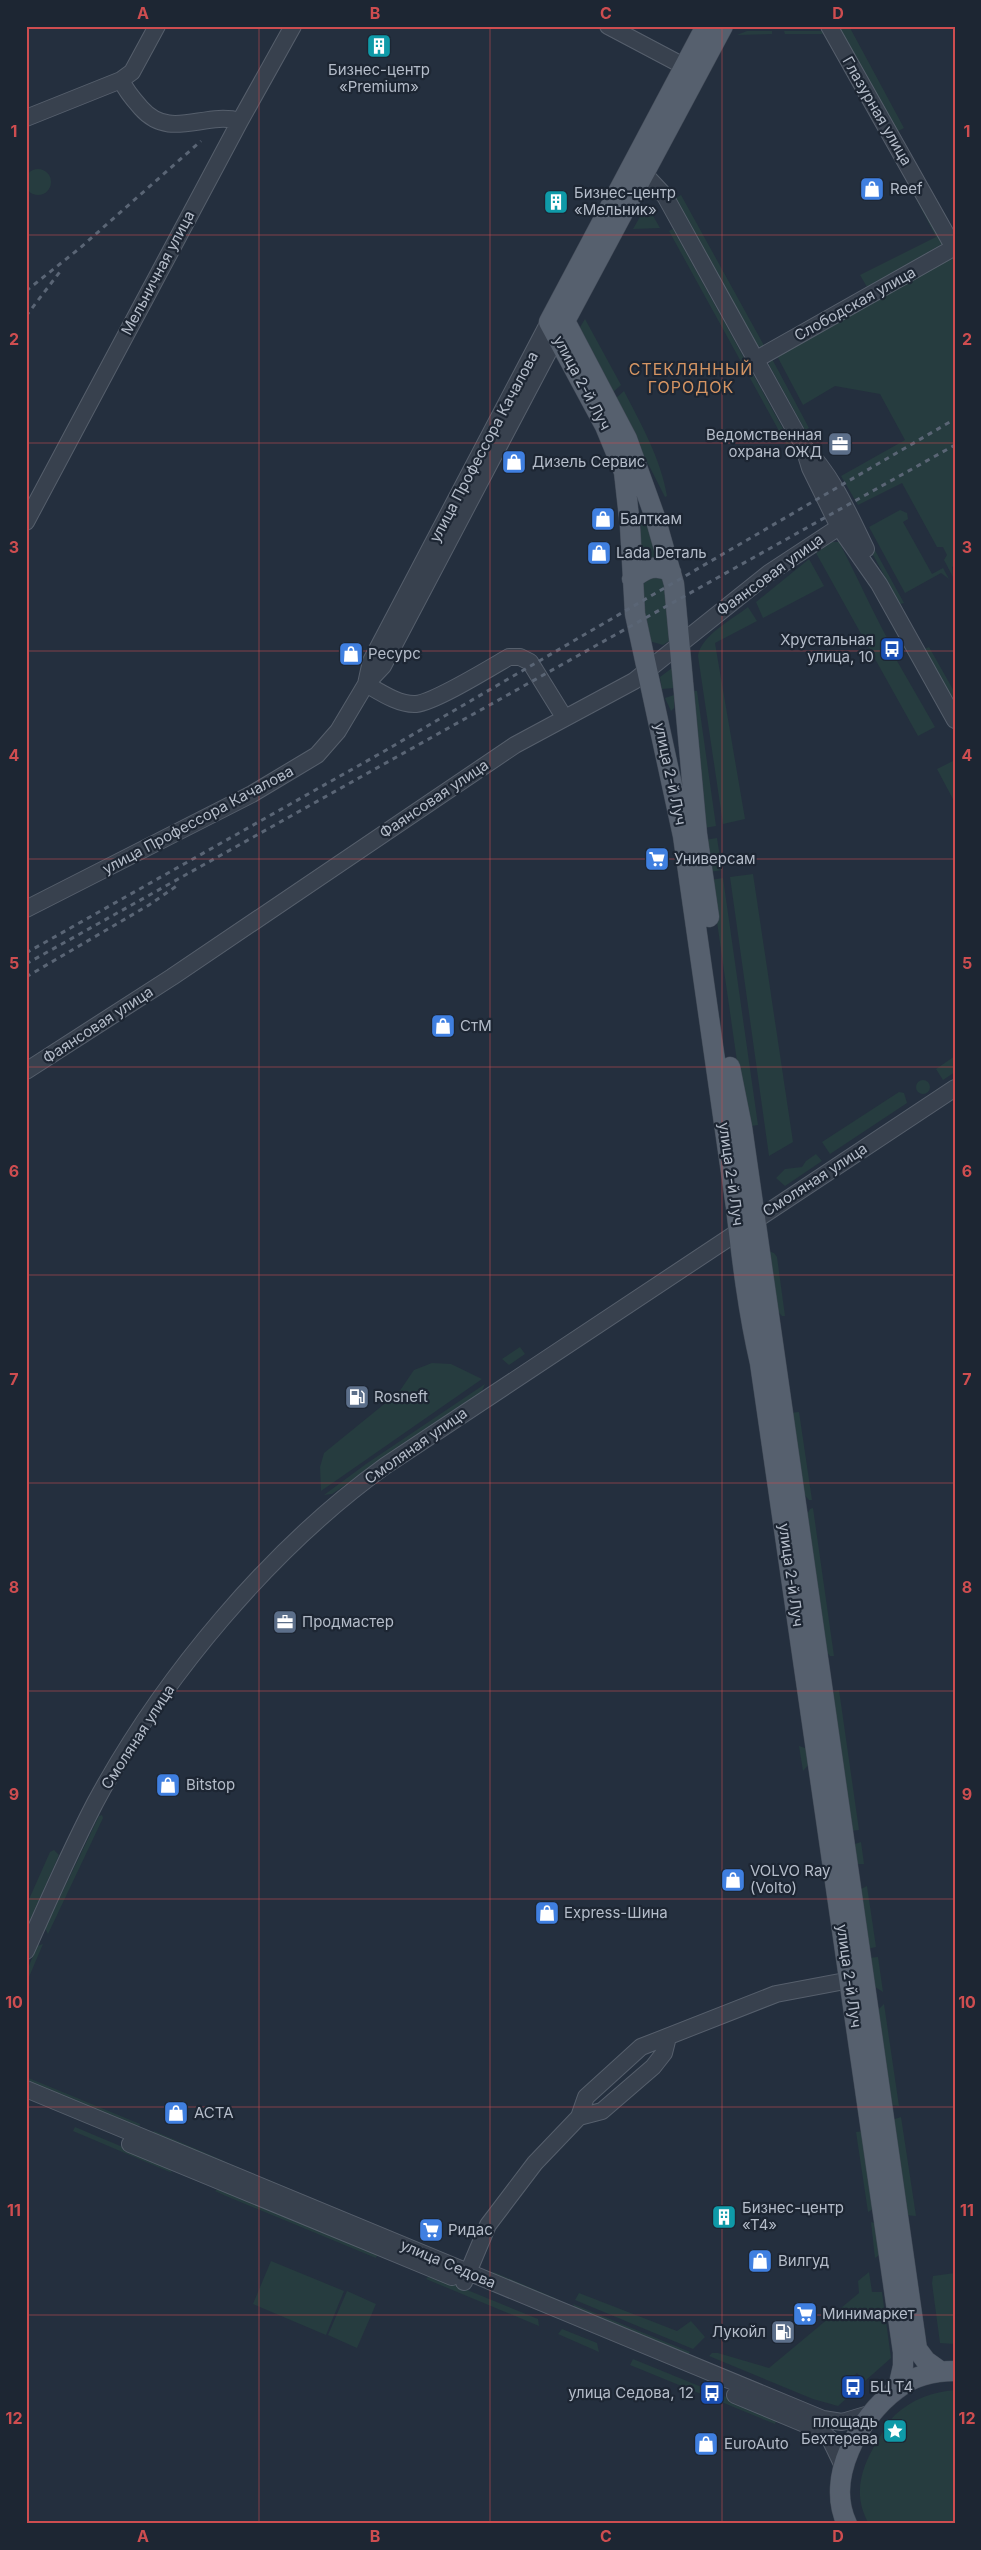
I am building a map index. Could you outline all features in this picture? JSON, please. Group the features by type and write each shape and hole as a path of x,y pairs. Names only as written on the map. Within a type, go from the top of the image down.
{"main road":[{"name":"улица Профессора Качалова","path":"691,70 706,26"},
{"name":"улица Профессора Качалова","path":"557,326 691,70 723,26"},
{"name":"улица 2-й Луч","path":"557,326 627,439 655,517 671,572 681,646 697,834 734,1093 742,1127 747,1225 742,1262 856,1979 918,2349 926,2361 947,2371"},
{"name":"улица 2-й Луч","path":"557,326 621,462 629,512 632,579 638,634 682,829 747,1225"},
{"path":"632,579 648,568 657,566 671,572"},
{"name":"улица 2-й Луч","path":"856,1979 903,2352 903,2366 898,2388"},
{"path":"847,2524 841,2504 843,2466 872,2414 898,2388 922,2376 947,2371"}],"street":[{"path":"26,118 121,80 132,72 157,26"},
{"name":"Мельничная улица","path":"26,522 240,122 294,26"},
{"path":"608,26 691,70"},
{"name":"Глазурная улица","path":"829,26 954,248"},
{"path":"121,80 130,96 147,114 158,122 176,125 218,118 240,122"},
{"path":"640,168 665,196 803,445 810,468 839,527 879,584 955,720"},
{"name":"Слободская улица","path":"755,360 954,248"},
{"name":"улица Профессора Качалова","path":"26,909 220,811 292,771 317,755 329,743 366,684 383,666 557,326"},
{"path":"803,445 823,466 836,487 874,565 879,584"},
{"name":"Фаянсовая улица","path":"26,1071 172,977 484,764 564,717 634,682 681,646 699,628 769,573 839,527"},
{"path":"366,684 398,700 415,704 431,699 509,658 520,657 530,662 564,717"},
{"name":"Смоляная улица","path":"26,1951 57,1880 88,1818 128,1748 210,1635 302,1533 385,1466 955,1088"},
{"path":"466,2277 488,2225 535,2163 579,2117 586,2097 641,2047 776,1994 856,1979"},
{"path":"579,2117 602,2112 653,2067 664,2054 668,2037"},
{"name":"улица Седова","path":"26,2089 819,2430 830,2440 843,2466"},
{"name":"улица Седова","path":"26,2101 823,2419 842,2422 872,2414"}],"green space":[{"path":"741,26 819,26 821,28 748,28"},
{"path":"839,26 849,26 904,128 896,132"},
{"path":"747,31 772,31 772,34 737,35"},
{"path":"784,31 822,31 823,34 785,34"},
{"path":"38,169 47,173 51,182 47,191 38,195 29,191 25,182 29,173"},
{"path":"681,195 766,349 758,346 676,198"},
{"path":"914,195 917,195 944,243 867,287 860,275 936,237"},
{"path":"647,212 652,214 660,228 633,229 641,215"},
{"path":"673,229 793,447 789,449 669,231"},
{"path":"955,254 955,565 952,567 953,577 944,560 947,555 943,547 937,547 902,483 858,505 841,476 905,440 880,394 835,386 803,405 776,354"},
{"path":"585,319 621,385 612,393 579,329"},
{"path":"771,357 809,428 805,430 769,365"},
{"path":"624,391 655,455 664,482 667,496 665,497 615,399"},
{"path":"900,510 907,513 908,519 903,522 932,574 943,568 949,579 941,573 905,593 869,527"},
{"path":"644,519 659,560 640,564 641,523"},
{"path":"832,542 839,542 891,645 889,647 935,727 918,736 816,553"},
{"path":"871,543 904,603 900,604 873,555"},
{"path":"809,559 824,586 763,618 756,602"},
{"path":"656,575 665,580 669,641 663,645 649,641 639,592 644,580"},
{"path":"748,607 757,621 715,643 745,819 723,824 698,656 700,648 711,634"},
{"path":"929,647 955,693 955,702 925,649"},
{"path":"672,668 674,688 662,689 660,677"},
{"path":"691,691 697,691 716,826 704,828"},
{"path":"674,695 674,708 671,711 665,698"},
{"path":"955,760 955,803 937,769"},
{"path":"717,838 722,870 710,872 705,840"},
{"path":"753,874 793,1142 769,1156 730,877"},
{"path":"723,878 758,1125 751,1126 741,1089 711,880"},
{"path":"955,1056 955,1072 943,1080 936,1069"},
{"path":"923,1080 928,1082 930,1087 928,1092 923,1094 918,1092 916,1087 918,1082"},
{"path":"899,1092 904,1093 907,1103 830,1154 822,1142"},
{"path":"816,1154 822,1161 785,1186 776,1178 785,1169 802,1167 806,1161"},
{"path":"766,1250 774,1253 777,1257 785,1316 782,1316 774,1307"},
{"path":"520,1347 525,1354 509,1365 502,1359"},
{"path":"432,1363 451,1364 482,1379 321,1491 320,1467 324,1453 399,1392 414,1370"},
{"path":"485,1384 482,1391 332,1494 324,1495 366,1464"},
{"path":"799,1412 812,1500 809,1500 801,1491 789,1413"},
{"path":"813,1508 834,1656 830,1656 824,1649 805,1519 810,1509"},
{"path":"839,1690 859,1830 850,1831 830,1693"},
{"path":"799,1746 808,1749 810,1763 803,1771"},
{"path":"102,1815 103,1818 48,1934 45,1928 99,1816"},
{"path":"861,1842 864,1864 855,1864 852,1845"},
{"path":"54,1850 59,1855 26,1929 26,1906 50,1852"},
{"path":"867,1886 876,1947 867,1949 859,1890"},
{"path":"43,1944 26,1984 26,1973 37,1946"},
{"path":"878,1957 883,1992 872,1985 868,1958"},
{"path":"884,2004 899,2106 889,2105 876,2012"},
{"path":"26,2077 140,2124 138,2129 26,2082"},
{"path":"901,2117 916,2216 905,2215 892,2120"},
{"path":"75,2127 168,2166 172,2173 73,2131"},
{"path":"154,2131 229,2163 152,2134"},
{"path":"864,2131 875,2208 868,2212 856,2132"},
{"path":"218,2189 378,2253 376,2258 215,2191"},
{"path":"871,2222 877,2224 881,2254 875,2258"},
{"path":"271,2261 344,2291 326,2335 253,2304"},
{"path":"493,2272 555,2298 552,2299 494,2275"},
{"path":"869,2272 872,2292 882,2292 891,2358 865,2381 857,2373 841,2388 848,2397 838,2406 813,2399 709,2356 712,2353 718,2353 769,2368 859,2293 858,2281"},
{"path":"955,2273 955,2344 940,2343 932,2283 933,2276"},
{"path":"429,2276 538,2319 539,2326 426,2279"},
{"path":"347,2291 376,2304 357,2348 328,2335"},
{"path":"579,2293 677,2331 691,2321 705,2337 693,2349 575,2300"},
{"path":"573,2304 690,2352 688,2355 575,2308"},
{"path":"562,2329 597,2343 599,2352 558,2334"},
{"path":"633,2359 704,2388 701,2394 630,2365"},
{"path":"955,2390 955,2524 869,2524 861,2502 861,2481 867,2460 886,2427 895,2415 908,2405 939,2392"},
{"path":"721,2395 777,2418 775,2424 719,2401"}],"railway":[{"path":"26,291 80,248 201,141"},
{"path":"26,316 62,269"},
{"path":"26,953 381,753 955,419"},
{"path":"26,964 955,445"},
{"path":"26,977 149,905 178,885"}],"place":[{"name":"Бизнес-центр «Premium»","path":"379,46"},
{"name":"Reef","path":"872,189"},
{"name":"Бизнес-центр «Мельник»","path":"556,202"},
{"name":"Ведомственная охрана ОЖД","path":"840,444"},
{"name":"Дизель Сервис","path":"514,462"},
{"name":"Балткам","path":"603,519"},
{"name":"Lada Dеталь","path":"599,553"},
{"name":"Хрустальная улица, 10","path":"892,649"},
{"name":"Ресурс","path":"351,654"},
{"name":"Универсам","path":"657,859"},
{"name":"СтМ","path":"443,1026"},
{"name":"Rosneft","path":"357,1397"},
{"name":"Продмастер","path":"285,1622"},
{"name":"Bitstop","path":"168,1785"},
{"name":"VOLVO Ray (Volto)","path":"733,1880"},
{"name":"Express-Шина","path":"547,1913"},
{"name":"АСТА","path":"176,2113"},
{"name":"Бизнес-центр «Т4»","path":"724,2217"},
{"name":"Ридас","path":"431,2230"},
{"name":"Вилгуд","path":"760,2261"},
{"name":"Минимаркет","path":"805,2314"},
{"name":"Лукойл","path":"783,2332"},
{"name":"БЦ Т4","path":"853,2387"},
{"name":"улица Седова, 12","path":"712,2393"},
{"name":"площадь Бехтерева","path":"895,2431"},
{"name":"EuroAuto","path":"706,2444"}],"district":[{"name":"СТЕКЛЯННЫЙ ГОРОДОК","path":"691,378"}]}
